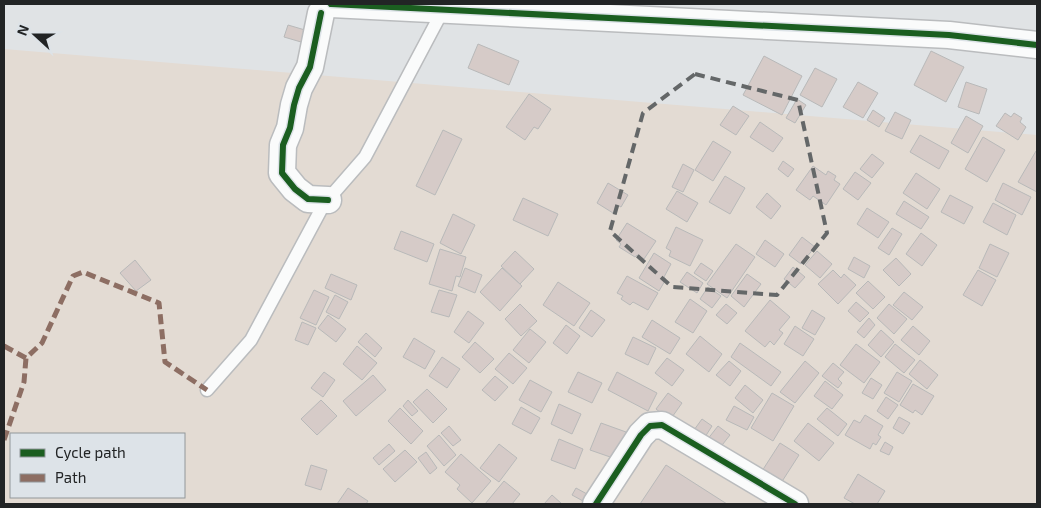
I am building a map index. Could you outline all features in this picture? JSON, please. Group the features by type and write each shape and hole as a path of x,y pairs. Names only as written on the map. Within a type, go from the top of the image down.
{"street":[{"path":"328,200 308,199 295,189 282,173 283,145 290,128 299,88 310,67 326,8 443,10 949,35 1037,45"},
{"path":"596,504 641,436 650,426 662,425 795,504"}],"lane":[{"path":"207,390 251,340 328,200 365,157 443,10"}],"highlighted area":[{"path":"695,74 798,100 827,233 777,295 672,287 610,231 643,113"}],"shaded area":[{"path":"4,49 1037,135 1037,504 4,504"}],"building":[{"path":"288,25 305,30 301,42 284,37"},
{"path":"478,44 519,61 509,85 468,68"},
{"path":"931,51 964,67 946,102 914,85"},
{"path":"764,56 802,76 782,115 743,95"},
{"path":"815,68 837,79 822,107 800,95"},
{"path":"858,82 878,93 863,118 843,107"},
{"path":"966,82 987,89 979,114 958,107"},
{"path":"529,94 551,109 538,129 534,127 525,140 506,127"},
{"path":"797,99 806,105 795,123 786,118"},
{"path":"733,106 749,116 736,135 720,125"},
{"path":"873,110 885,118 879,127 867,120"},
{"path":"895,112 911,120 902,139 885,131"},
{"path":"1005,113 1011,117 1014,113 1022,118 1020,122 1026,127 1018,140 996,126"},
{"path":"966,116 983,126 968,153 951,143"},
{"path":"760,122 783,138 773,152 750,137"},
{"path":"443,130 462,139 435,195 416,186"},
{"path":"920,135 949,151 939,169 910,152"},
{"path":"983,137 1005,150 987,182 965,169"},
{"path":"713,141 731,152 713,181 695,170"},
{"path":"1037,152 1037,192 1018,182"},
{"path":"872,154 884,163 872,178 860,169"},
{"path":"783,161 794,169 788,177 778,169"},
{"path":"683,164 694,170 683,192 672,187"},
{"path":"813,166 826,175 828,171 836,176 834,180 840,184 826,205 813,196 810,200 796,190"},
{"path":"855,172 871,183 858,200 843,189"},
{"path":"916,173 940,189 927,209 903,193"},
{"path":"725,176 745,188 730,214 709,202"},
{"path":"608,183 628,195 621,207 617,205 613,213 597,203"},
{"path":"1003,183 1031,197 1022,215 995,200"},
{"path":"677,191 698,203 687,222 666,209"},
{"path":"767,193 781,206 771,219 756,207"},
{"path":"950,195 973,207 964,224 941,212"},
{"path":"523,198 558,214 548,236 513,220"},
{"path":"904,201 929,217 921,229 896,214"},
{"path":"993,203 1016,215 1007,235 983,222"},
{"path":"867,208 889,222 878,238 857,224"},
{"path":"453,214 475,225 461,254 440,243"},
{"path":"627,223 656,241 644,259 637,255 635,257 619,247 621,244 616,240"},
{"path":"676,227 703,240 690,266 669,256 671,251 666,248"},
{"path":"892,228 902,234 889,255 878,248"},
{"path":"401,231 434,244 427,262 394,249"},
{"path":"921,233 937,245 922,266 906,254"},
{"path":"802,237 815,247 801,264 789,255"},
{"path":"765,240 784,254 775,267 756,254"},
{"path":"736,244 755,257 727,298 707,284"},
{"path":"990,244 1009,253 997,277 979,268"},
{"path":"440,249 466,257 460,277 456,276 452,291 429,284"},
{"path":"515,251 534,269 520,284 501,266"},
{"path":"817,251 832,264 820,278 805,265"},
{"path":"654,253 671,264 664,277 666,279 659,291 639,278"},
{"path":"854,257 870,266 864,278 848,269"},
{"path":"896,258 911,274 899,286 883,270"},
{"path":"135,260 151,280 136,291 120,273"},
{"path":"701,263 713,271 706,281 694,273"},
{"path":"793,267 805,277 795,288 784,279"},
{"path":"465,268 482,275 475,293 458,286"},
{"path":"502,268 522,286 500,311 480,292"},
{"path":"833,270 841,278 844,274 856,285 838,304 818,284"},
{"path":"978,270 996,280 982,306 963,295"},
{"path":"687,272 703,283 697,293 680,282"},
{"path":"331,274 357,285 351,300 325,288"},
{"path":"747,274 761,284 744,307 731,296"},
{"path":"627,276 658,293 648,310 633,302 630,305 621,299 623,296 617,293"},
{"path":"868,281 885,297 873,309 856,293"},
{"path":"558,282 590,303 574,326 543,305"},
{"path":"708,287 721,296 712,308 700,299"},
{"path":"314,290 329,297 316,325 300,318"},
{"path":"439,290 457,295 449,317 431,312"},
{"path":"904,292 923,307 912,320 893,305"},
{"path":"335,295 348,302 339,319 326,312"},
{"path":"690,299 707,311 693,333 675,322"},
{"path":"770,300 790,317 779,330 783,333 774,345 770,341 765,347 745,331"},
{"path":"856,302 869,313 860,322 848,311"},
{"path":"520,304 537,321 521,336 505,319"},
{"path":"726,304 737,313 727,324 716,315"},
{"path":"889,304 907,319 894,334 877,318"},
{"path":"591,310 605,320 592,337 579,328"},
{"path":"812,310 825,318 815,335 802,328"},
{"path":"468,311 484,323 469,343 454,332"},
{"path":"328,315 346,329 336,342 318,328"},
{"path":"869,318 875,325 864,338 857,332"},
{"path":"652,320 680,338 670,354 642,337"},
{"path":"302,322 316,328 308,345 295,340"},
{"path":"566,325 580,336 567,354 553,343"},
{"path":"795,326 814,339 803,356 784,344"},
{"path":"913,326 930,341 919,355 901,340"},
{"path":"530,329 546,342 529,363 513,350"},
{"path":"881,330 894,342 881,357 868,345"},
{"path":"366,333 382,348 375,357 358,342"},
{"path":"700,336 722,354 709,372 686,354"},
{"path":"633,337 656,348 648,365 625,354"},
{"path":"414,338 435,351 425,369 403,357"},
{"path":"475,342 494,359 480,373 462,357"},
{"path":"740,343 781,372 771,386 731,357"},
{"path":"856,344 880,362 864,383 840,365"},
{"path":"895,344 915,360 904,373 885,357"},
{"path":"357,346 377,363 362,380 343,364"},
{"path":"509,353 527,368 513,384 495,369"},
{"path":"442,357 460,369 447,388 429,376"},
{"path":"667,358 684,370 672,386 655,373"},
{"path":"920,360 938,375 927,389 909,374"},
{"path":"729,361 741,371 730,386 716,375"},
{"path":"805,361 819,373 795,403 780,392"},
{"path":"833,363 844,372 838,379 842,383 838,388 822,376"},
{"path":"324,372 335,380 323,397 311,388"},
{"path":"578,372 602,383 592,403 568,392"},
{"path":"617,372 657,393 648,411 608,390"},
{"path":"897,372 912,381 899,402 884,393"},
{"path":"373,375 386,390 356,416 343,401"},
{"path":"495,376 508,387 495,401 482,390"},
{"path":"871,378 882,385 873,399 862,393"},
{"path":"530,380 552,392 541,412 519,400"},
{"path":"825,381 843,395 832,409 814,396"},
{"path":"913,384 934,396 922,415 915,410 913,413 900,405"},
{"path":"745,385 763,400 753,413 735,398"},
{"path":"427,389 447,409 433,423 413,402"},
{"path":"668,393 682,403 670,420 656,409"},
{"path":"772,393 794,406 773,441 751,428"},
{"path":"886,397 898,405 888,419 877,411"},
{"path":"321,400 337,416 317,435 301,419"},
{"path":"408,400 418,411 412,416 403,406"},
{"path":"559,404 581,414 572,434 551,424"},
{"path":"734,406 754,417 747,430 726,420"},
{"path":"521,407 540,418 531,434 512,424"},
{"path":"400,408 423,431 411,444 388,421"},
{"path":"827,408 847,424 838,436 817,419"},
{"path":"865,415 883,426 878,435 881,437 876,445 873,443 870,449 845,435 854,420 860,423"},
{"path":"899,417 910,423 903,434 893,428"},
{"path":"702,419 712,426 705,437 694,430"},
{"path":"601,423 626,432 616,459 590,450"},
{"path":"808,423 834,443 819,461 794,441"},
{"path":"449,426 461,440 453,446 441,433"},
{"path":"718,426 730,435 719,449 707,440"},
{"path":"439,435 456,455 444,466 427,446"},
{"path":"559,439 583,449 575,469 551,460"},
{"path":"885,442 893,447 889,455 880,451"},
{"path":"780,443 799,455 781,483 762,471"},
{"path":"389,444 395,451 379,465 373,458"},
{"path":"499,444 517,458 499,482 480,468"},
{"path":"405,450 417,462 395,482 383,469"},
{"path":"426,452 437,468 430,474 418,458"},
{"path":"461,454 491,481 472,503 457,489 460,485 445,472"},
{"path":"311,465 327,470 321,490 305,485"},
{"path":"666,465 727,504 640,504"},
{"path":"858,474 885,491 877,504 855,504 844,498"},
{"path":"504,481 520,494 512,504 485,504"},
{"path":"348,488 368,501 366,504 337,504"},
{"path":"576,488 587,494 583,501 572,495"},
{"path":"552,495 562,504 544,504"}],"marked path":[{"path":"4,346 26,358 42,343 73,276 83,272 159,303 165,362 207,390"},
{"path":"4,440 24,382 26,358"}],"cycle path":[{"path":"331,4 949,35 1037,45"},
{"path":"321,13 310,67 299,88 290,128 283,145 282,173 295,189 308,199 328,200"},
{"path":"596,504 641,435 650,426 662,425 795,504"}]}
